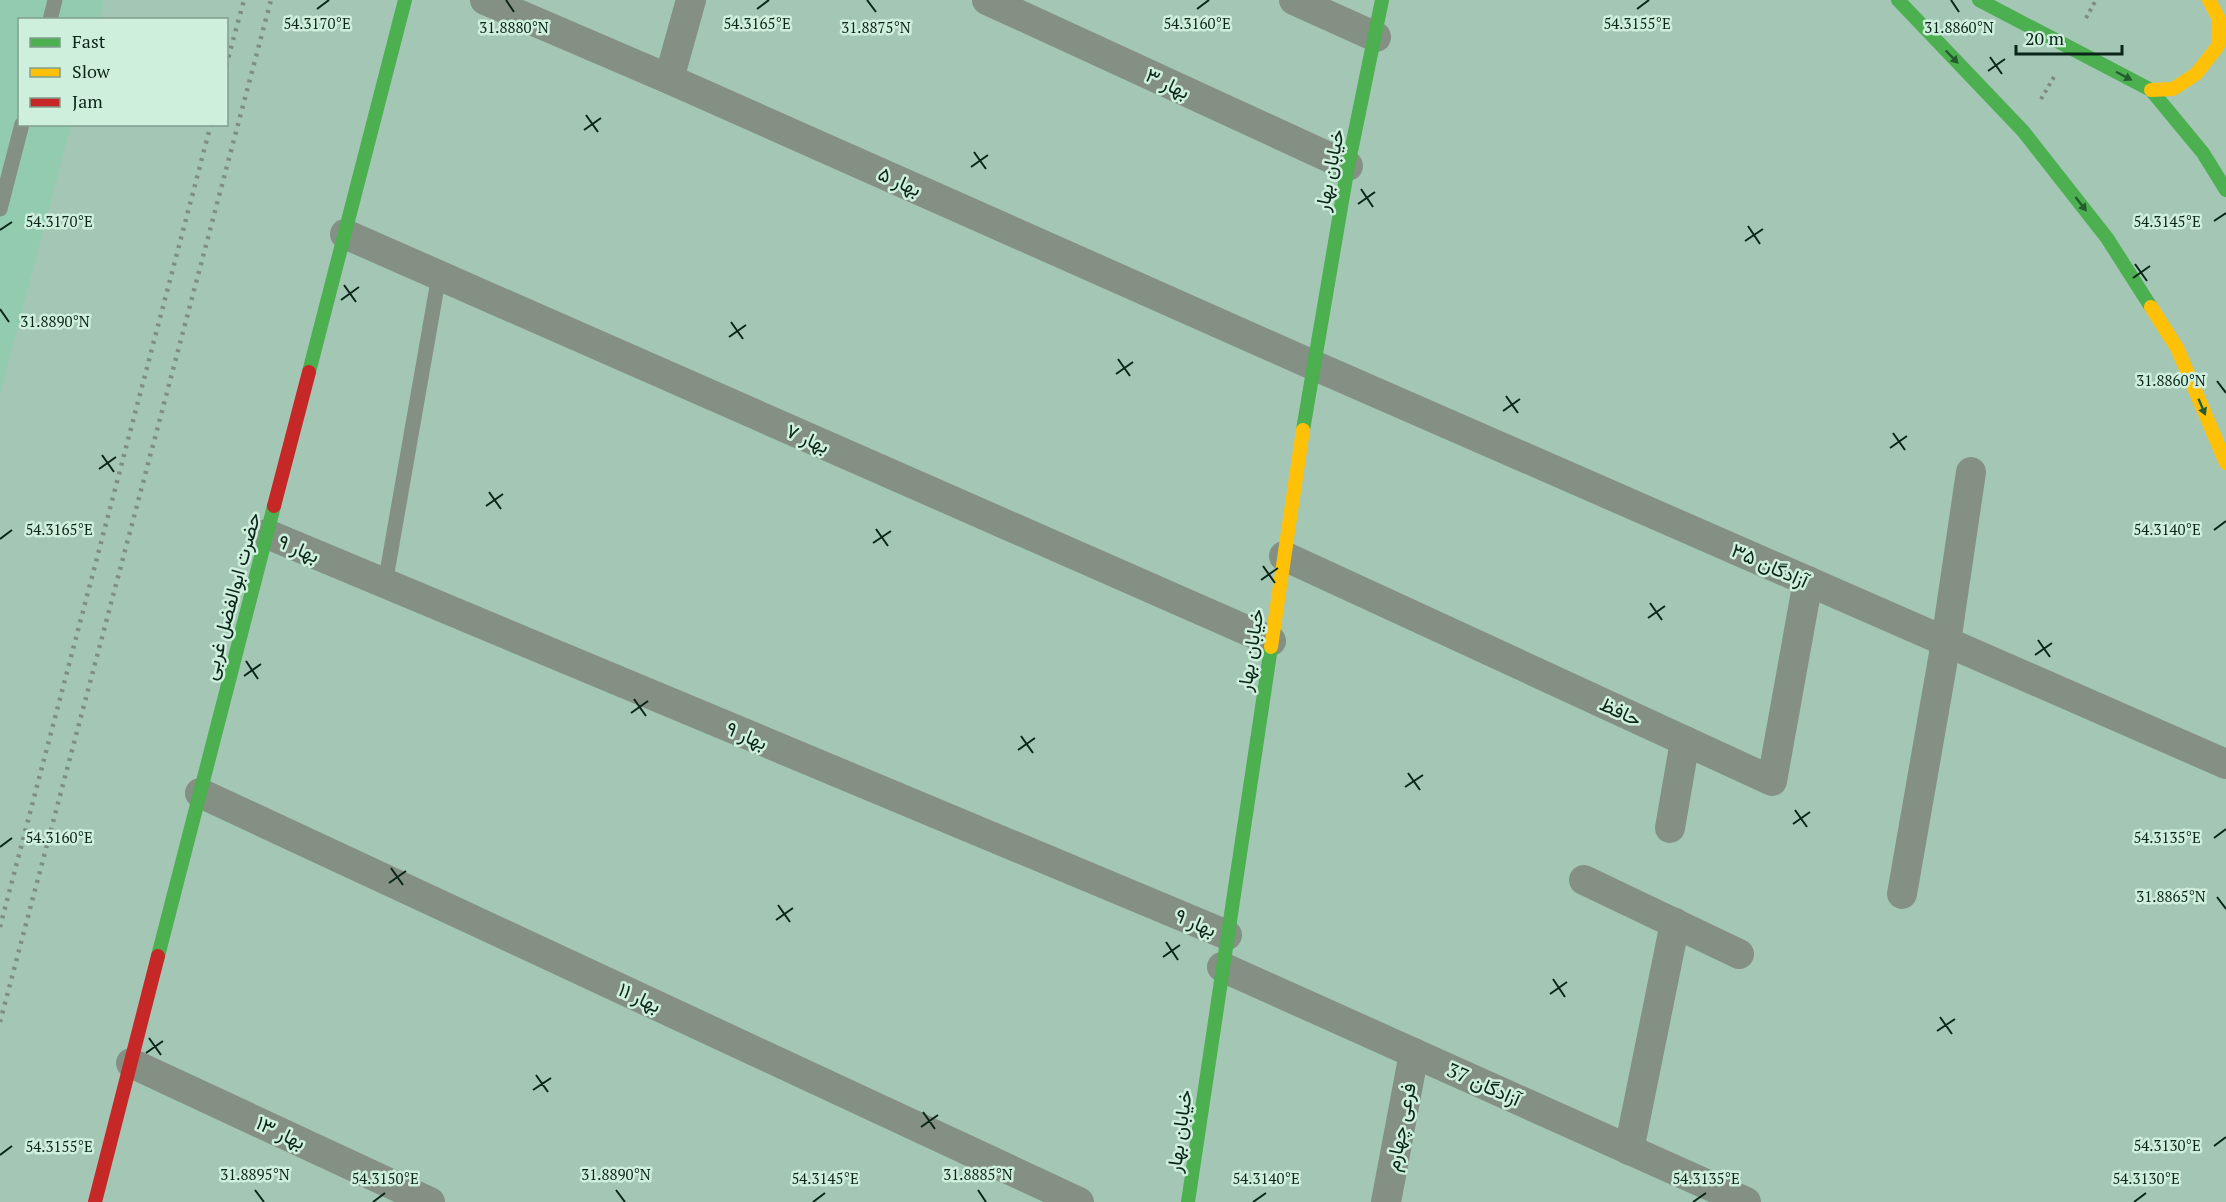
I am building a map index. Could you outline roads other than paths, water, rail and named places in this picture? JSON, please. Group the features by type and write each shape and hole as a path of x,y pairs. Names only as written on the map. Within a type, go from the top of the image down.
{"street":[{"name":"حضرت ابوالفضل غربی","path":"95,1202 405,0"},
{"name":"بهار ۵","path":"485,0 669,79 1313,365"},
{"path":"669,79 691,0"},
{"name":"بهار ۳","path":"987,0 1348,166"},
{"path":"1294,0 1376,37"},
{"name":"خیابان بهار","path":"1188,1202 1313,365 1348,166 1382,0"},
{"path":"1898,0 2023,131 2108,238 2177,348 2226,463"},
{"path":"1979,0 2151,90 2203,153 2226,190"},
{"path":"2151,90 2173,89 2196,74 2218,46 2218,20 2209,0"},
{"name":"بهار ۷","path":"345,234 1271,641"},
{"name":"آزادگان ۳۵","path":"1313,365 2226,764"},
{"path":"1902,894 1946,642 1971,472"},
{"name":"بهار ۹","path":"267,534 1227,935"},
{"name":"حافظ","path":"1284,556 1772,781 1808,581"},
{"path":"1670,828 1685,741"},
{"name":"بهار ۱۱","path":"200,793 1079,1202"},
{"path":"1584,880 1739,954"},
{"path":"1629,1150 1675,923"},
{"name":"آزادگان 37","path":"1222,967 1746,1202"},
{"name":"فرعی چهارم","path":"1386,1202 1414,1053"},
{"name":"بهار ۱۳","path":"131,1063 430,1202"}],"lane":[{"path":"50,18 55,0"},
{"path":"0,209 21,126"},
{"path":"385,584 439,275"}],"railway":[{"path":"228,59 244,0"},
{"path":"0,1022 271,0"},
{"path":"0,927 210,126"}]}
